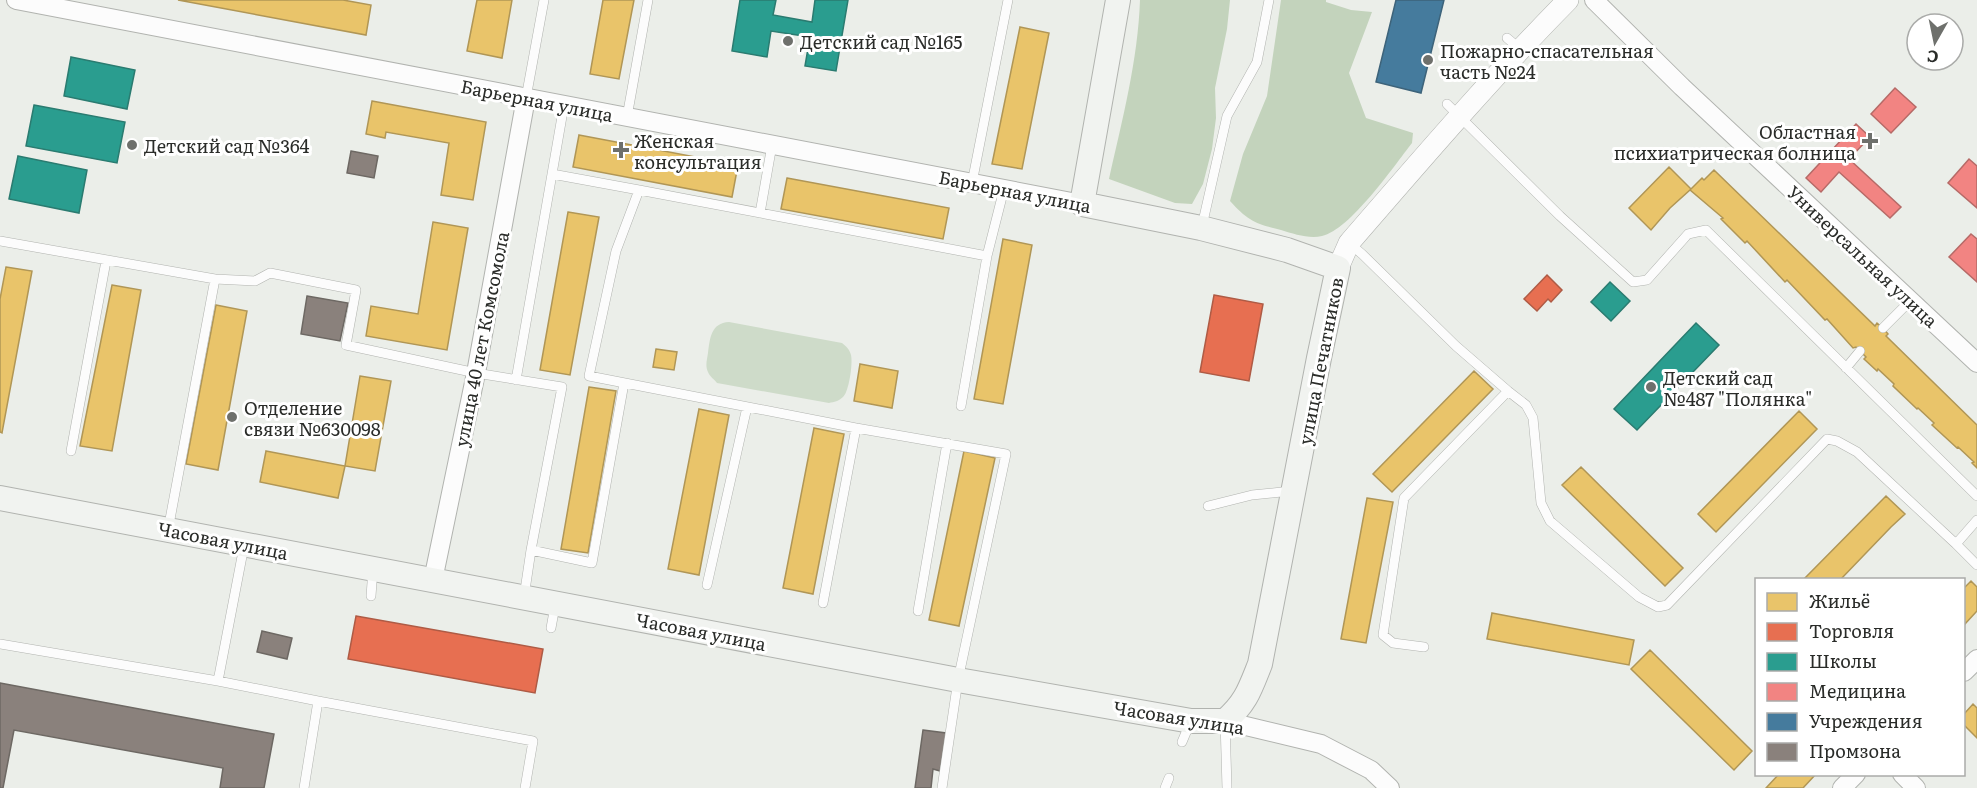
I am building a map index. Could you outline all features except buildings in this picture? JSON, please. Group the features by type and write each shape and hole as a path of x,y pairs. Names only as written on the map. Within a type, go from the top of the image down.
{"main road":[{"path":"1082,204 1118,0"},
{"name":"Барьерная улица","path":"1082,204 1202,228 1287,250 1338,268"},
{"name":"улица Печатников","path":"1225,721 1239,708 1249,692 1260,664 1318,358 1338,268"},
{"name":"Часовая улица","path":"0,498 958,680 1186,732 1225,721"}],"street":[{"name":"Барьерная улица","path":"16,0 56,4 526,98 1082,204"},
{"name":"улица Печатников","path":"1338,268 1349,243 1454,110 1514,43 1568,0"},
{"name":"Универсальная улица","path":"1594,0 1682,87 1977,363"},
{"name":"улица 40 лет Комсомола","path":"433,580 476,373 526,98"},
{"path":"1965,671 1977,659"},
{"name":"Часовая улица","path":"1225,721 1321,744 1371,770 1390,788"},
{"path":"1842,788 1854,776"},
{"path":"1904,776 1916,788"}],"lane":[{"path":"526,98 544,0"},
{"path":"627,117 648,0"},
{"path":"972,183 1008,0"},
{"path":"1202,228 1227,116 1257,62 1269,0"},
{"path":"516,380 564,105"},
{"path":"1454,110 1560,216 1633,282 1647,279 1688,234 1706,231 1977,496"},
{"path":"760,213 772,145"},
{"path":"552,174 987,256"},
{"path":"961,406 987,256 1004,189"},
{"path":"639,190 616,251 589,376 856,428 1006,454 958,680 942,788"},
{"path":"0,243 214,279 255,281 270,273 356,290 346,345 476,373 562,387 524,597"},
{"path":"1349,243 1456,346 1526,405 1533,418 1541,503 1550,521 1639,597 1658,607 1667,605 1827,439 1837,441 1857,453 1977,566"},
{"path":"71,451 106,261"},
{"path":"168,530 214,279"},
{"path":"1883,328 1911,300"},
{"path":"1846,368 1860,351"},
{"path":"531,550 592,563 624,383"},
{"path":"1424,648 1393,643 1383,635 1404,498 1508,391"},
{"path":"707,585 747,407"},
{"path":"823,603 856,428"},
{"path":"918,611 947,443"},
{"path":"1208,506 1252,495 1294,491"},
{"path":"1956,544 1977,520"},
{"path":"218,681 244,544"},
{"path":"371,596 373,569"},
{"path":"551,628 555,603"},
{"path":"0,644 218,681 533,741 525,788"},
{"path":"304,788 318,701"},
{"path":"1225,721 1227,788"},
{"path":"1165,788 1169,778"}],"green space":[{"path":"1140,0 1230,0 1227,29 1215,88 1216,118 1212,149 1203,184 1192,204 1175,203 1109,179 1133,68"},
{"path":"1281,0 1326,0 1326,2 1351,10 1372,12 1349,73 1366,118 1413,133 1412,143 1371,196 1345,222 1322,236 1302,236 1272,228 1247,217 1230,201 1243,154 1267,96"},
{"path":"729,322 842,343 849,350 851,359 850,377 845,394 835,402 829,403 717,383 707,367 710,342 715,328"}],"place":[{"name":"Детский сад №165","path":"788,41"},
{"name":"Пожарно-спасательная часть №24","path":"1428,60"},
{"name":"Областная психиатрическая болница","path":"1870,141"},
{"name":"Детский сад №364","path":"132,145"},
{"name":"Женская консультация","path":"621,150"},
{"name":"Детский сад №487 \"Полянка\"","path":"1651,387"},
{"name":"Отделение связи №630098","path":"232,417"}]}
